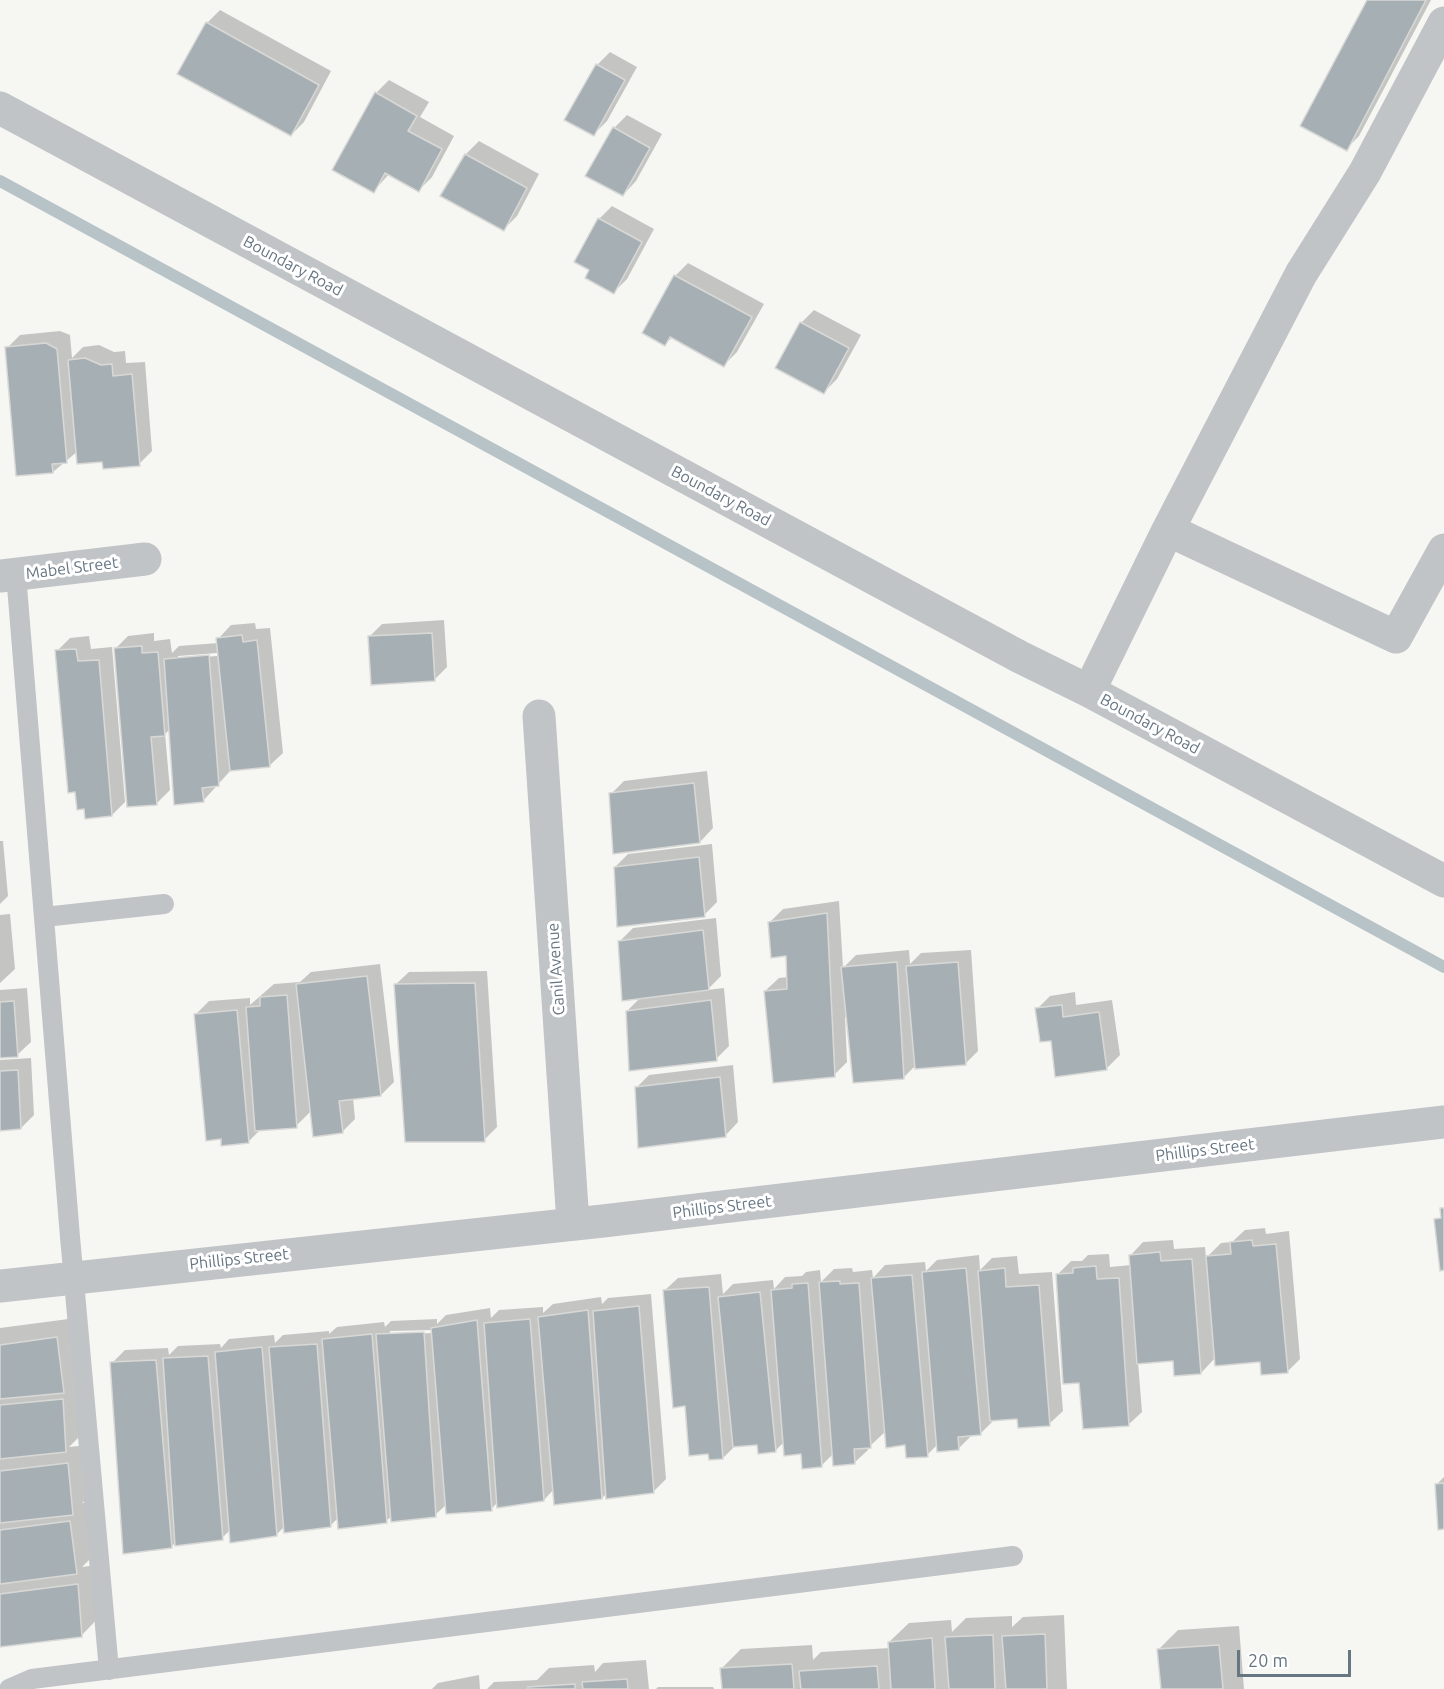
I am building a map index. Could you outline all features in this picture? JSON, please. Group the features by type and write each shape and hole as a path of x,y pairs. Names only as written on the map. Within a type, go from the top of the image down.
{"street":[{"path":"1089,691 1168,530 1301,274 1365,172 1444,23"},
{"name":"Boundary Road","path":"0,108 999,646 1089,691 1444,881"},
{"path":"1168,530 1396,637 1444,550"},
{"name":"Mabel Street","path":"8,575 145,560"},
{"name":"Canil Avenue","path":"539,716 573,1223"},
{"name":"Phillips Street","path":"0,1286 573,1223 1444,1122"}],"lane":[{"path":"8,575 44,917 109,1670"},
{"path":"44,917 164,904"},
{"path":"9,1689 33,1679 1013,1556"}],"building":[{"path":"1367,0 1426,0 1347,151 1300,126"},
{"path":"206,22 319,85 291,136 177,74"},
{"path":"596,64 625,80 594,136 564,120"},
{"path":"375,92 417,116 408,131 442,149 419,192 385,173 374,193 332,170"},
{"path":"613,127 650,148 623,196 585,176"},
{"path":"465,154 527,188 504,231 440,196"},
{"path":"598,218 642,242 614,294 585,278 589,270 574,262"},
{"path":"674,275 752,317 724,367 670,337 665,346 642,333"},
{"path":"800,322 849,348 824,394 775,368"},
{"path":"46,343 57,349 67,463 52,464 53,473 16,476 5,347"},
{"path":"85,358 101,365 112,364 113,376 132,374 140,466 103,469 102,462 77,464 68,360"},
{"path":"432,633 435,681 371,685 368,636"},
{"path":"242,635 243,642 257,640 270,767 230,771 216,638"},
{"path":"142,646 142,653 158,652 165,736 151,737 157,805 127,807 114,648"},
{"path":"76,649 78,661 99,660 112,816 85,819 84,809 77,810 75,792 68,793 55,650"},
{"path":"209,655 219,786 202,788 204,802 174,805 164,659"},
{"path":"694,783 700,843 613,854 609,793"},
{"path":"699,857 705,917 617,927 614,867"},
{"path":"827,913 835,1077 773,1083 764,991 787,989 786,956 771,958 768,922"},
{"path":"703,930 709,990 622,1001 618,941"},
{"path":"897,962 904,1079 853,1083 841,967"},
{"path":"958,962 966,1065 915,1069 906,966"},
{"path":"367,976 381,1096 339,1101 343,1133 313,1137 296,984"},
{"path":"475,983 485,1142 405,1142 394,984"},
{"path":"287,995 297,1128 255,1131 246,1007 260,1006 260,997"},
{"path":"711,1000 717,1061 629,1071 626,1011"},
{"path":"14,1001 18,1057 0,1058 0,1002"},
{"path":"1062,1005 1063,1017 1099,1012 1107,1070 1055,1077 1051,1041 1040,1042 1035,1008"},
{"path":"237,1010 249,1143 221,1146 221,1139 206,1141 194,1014"},
{"path":"18,1070 21,1129 0,1131 0,1071"},
{"path":"720,1077 726,1137 638,1148 635,1087"},
{"path":"1440,1208 1444,1208 1444,1270 1440,1271 1434,1219 1441,1218"},
{"path":"1252,1240 1253,1246 1276,1244 1288,1373 1261,1375 1260,1362 1215,1366 1206,1256 1231,1254 1230,1242"},
{"path":"1160,1252 1161,1261 1192,1259 1201,1374 1174,1376 1173,1361 1137,1364 1129,1255"},
{"path":"1096,1266 1097,1279 1119,1278 1129,1426 1083,1429 1079,1383 1063,1384 1056,1274 1073,1273 1073,1268"},
{"path":"966,1268 981,1435 958,1437 959,1450 937,1452 922,1272"},
{"path":"1005,1268 1006,1287 1039,1285 1050,1426 1018,1428 1017,1419 990,1421 978,1271"},
{"path":"912,1275 928,1457 906,1458 905,1445 886,1448 871,1278"},
{"path":"840,1281 840,1284 859,1283 871,1448 854,1449 855,1464 833,1466 819,1282"},
{"path":"808,1283 822,1467 802,1469 801,1454 784,1456 771,1290 792,1288 792,1284"},
{"path":"709,1287 723,1459 709,1460 708,1454 689,1456 685,1406 673,1408 663,1290"},
{"path":"760,1292 776,1452 758,1454 757,1445 733,1447 718,1297"},
{"path":"639,1306 654,1493 606,1499 593,1311"},
{"path":"588,1310 602,1499 554,1505 538,1317"},
{"path":"530,1319 544,1501 497,1508 484,1323"},
{"path":"477,1320 492,1511 446,1514 431,1328"},
{"path":"424,1332 436,1517 391,1522 376,1334"},
{"path":"372,1334 387,1523 338,1529 322,1339"},
{"path":"57,1337 64,1393 0,1399 0,1345"},
{"path":"317,1344 331,1527 284,1533 269,1347"},
{"path":"262,1347 277,1536 230,1543 215,1352"},
{"path":"208,1356 223,1540 175,1546 163,1358"},
{"path":"156,1360 172,1548 123,1554 110,1362"},
{"path":"63,1399 66,1452 0,1459 0,1405"},
{"path":"68,1463 73,1515 0,1523 0,1471"},
{"path":"1444,1483 1444,1529 1438,1530 1435,1484"},
{"path":"70,1521 77,1574 0,1584 0,1530"},
{"path":"78,1584 82,1637 0,1647 0,1594"},
{"path":"1045,1634 1047,1689 1006,1689 1002,1636"},
{"path":"993,1635 995,1689 949,1689 945,1637"},
{"path":"932,1638 935,1689 891,1689 888,1642"},
{"path":"1219,1645 1223,1689 1161,1689 1157,1649"},
{"path":"792,1664 794,1689 722,1689 720,1668"},
{"path":"877,1666 879,1689 801,1689 799,1671"},
{"path":"627,1679 628,1689 583,1689 582,1682"},
{"path":"575,1684 575,1689 528,1689 528,1687"}],"waterway":[{"path":"0,181 1444,967"}]}
